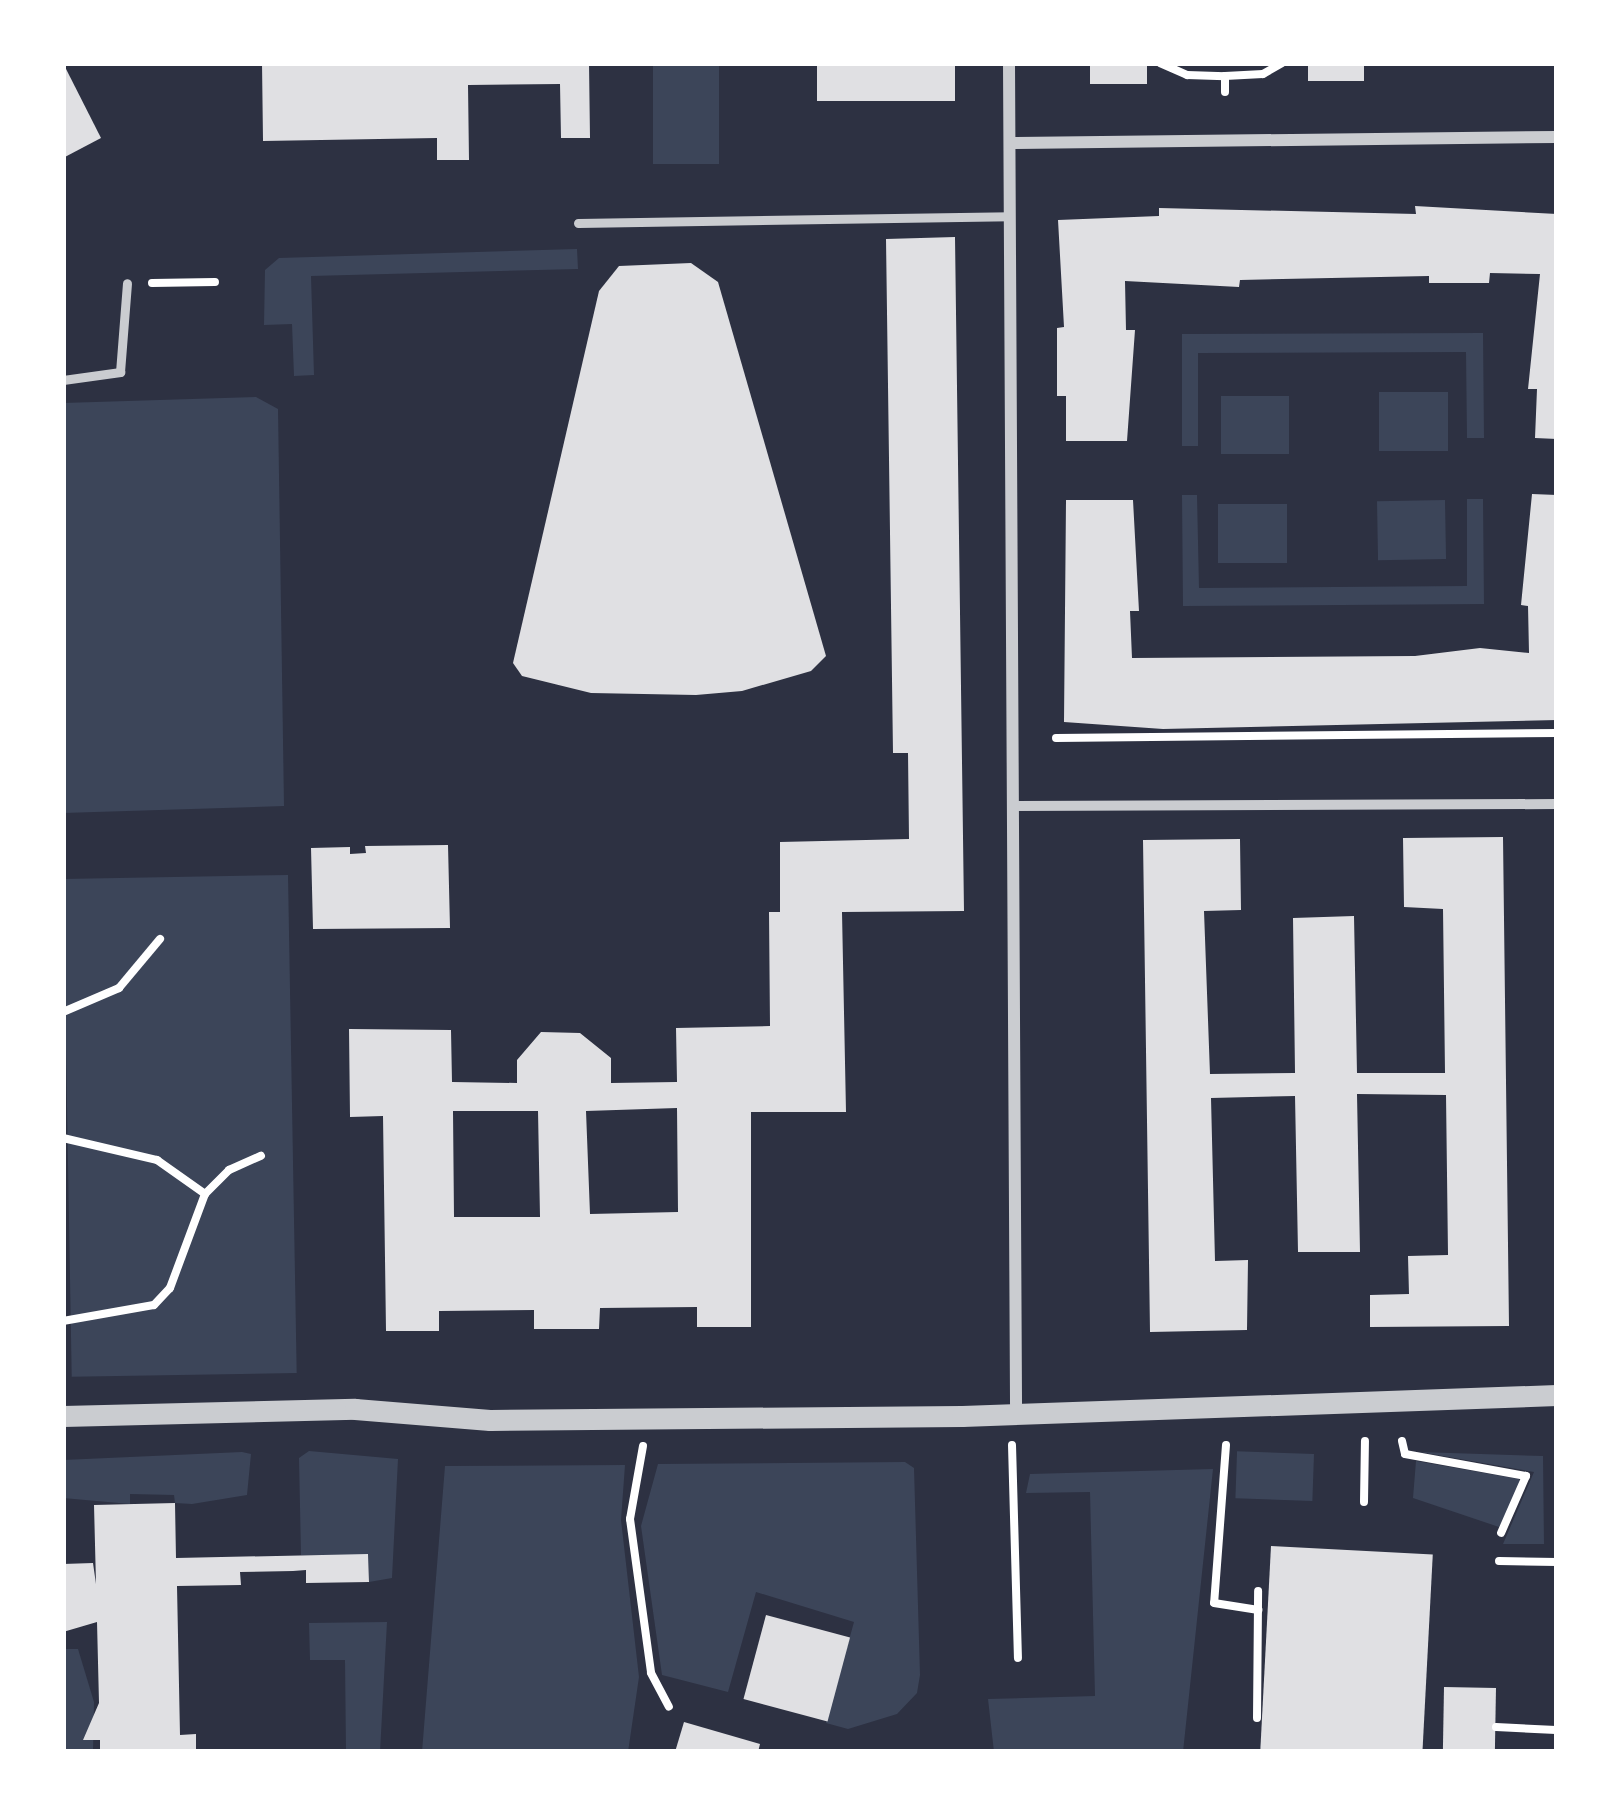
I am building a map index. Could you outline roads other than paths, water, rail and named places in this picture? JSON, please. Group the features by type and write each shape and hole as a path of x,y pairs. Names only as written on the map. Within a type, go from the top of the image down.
{"street":[{"path":"1010,63 1016,1414"},
{"path":"1010,143 1557,137"},
{"path":"1013,806 1557,804"},
{"path":"63,1416 369,1409 490,1420 1016,1414 1557,1395"}],"lane":[{"path":"578,223 1010,216"},
{"path":"63,380 120,372 127,283"}]}
